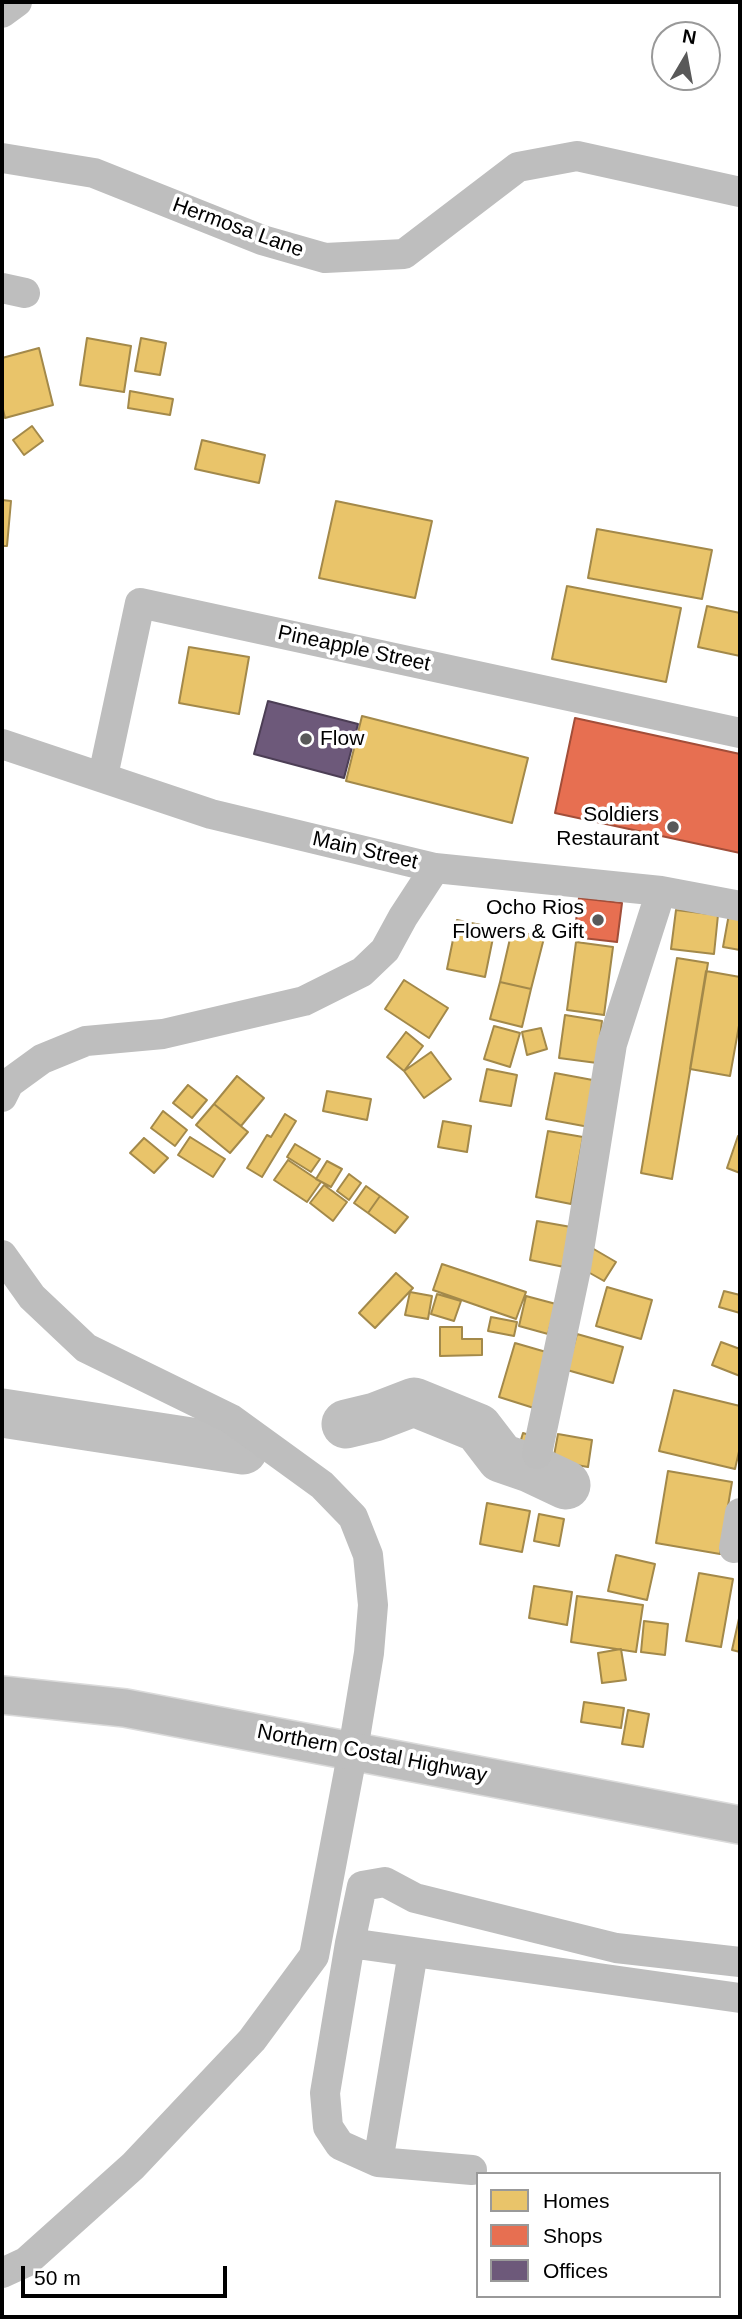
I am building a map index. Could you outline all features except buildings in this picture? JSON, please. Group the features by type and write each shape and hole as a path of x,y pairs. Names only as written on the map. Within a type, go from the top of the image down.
{"main road":[{"name":"Northern Costal Highway","path":"2,1695 125,1708 740,1825"}],"street":[{"path":"2,13 17,2"},
{"name":"Hermosa Lane","path":"2,158 94,173 262,240 325,258 404,254 517,167 577,156 740,192"},
{"name":"Pineapple Street","path":"103,776 140,603 740,733"},
{"name":"Main Street","path":"2,744 211,814 435,868 661,891 740,906"},
{"path":"2,1097 9,1083 42,1059 86,1041 163,1034 304,1001 362,972 385,950 402,917 435,868"},
{"path":"537,1454 576,1269 612,1044 661,891"},
{"path":"2,1255 32,1297 86,1348 231,1419 322,1486 353,1517 368,1555 373,1605 369,1653 353,1750 314,1956 252,2040 133,2166 26,2262 2,2273"},
{"path":"734,1548 740,1513"},
{"path":"472,2170 378,2162 340,2145 328,2127 325,2093 349,1943 362,1886 385,1882 415,1898 616,1948 740,1962"},
{"path":"349,1943 740,1998"},
{"path":"378,2162 413,1952"}],"waterway":[{"path":"346,1424 375,1417 414,1402 478,1428 501,1458 566,1485"},
{"path":"2,1413 243,1450"}],"place":[{"name":"Flow","path":"306,739"},
{"name":"Soldiers Restaurant","path":"673,827"},
{"name":"Ocho Rios Flowers & Gift","path":"598,920"}]}
